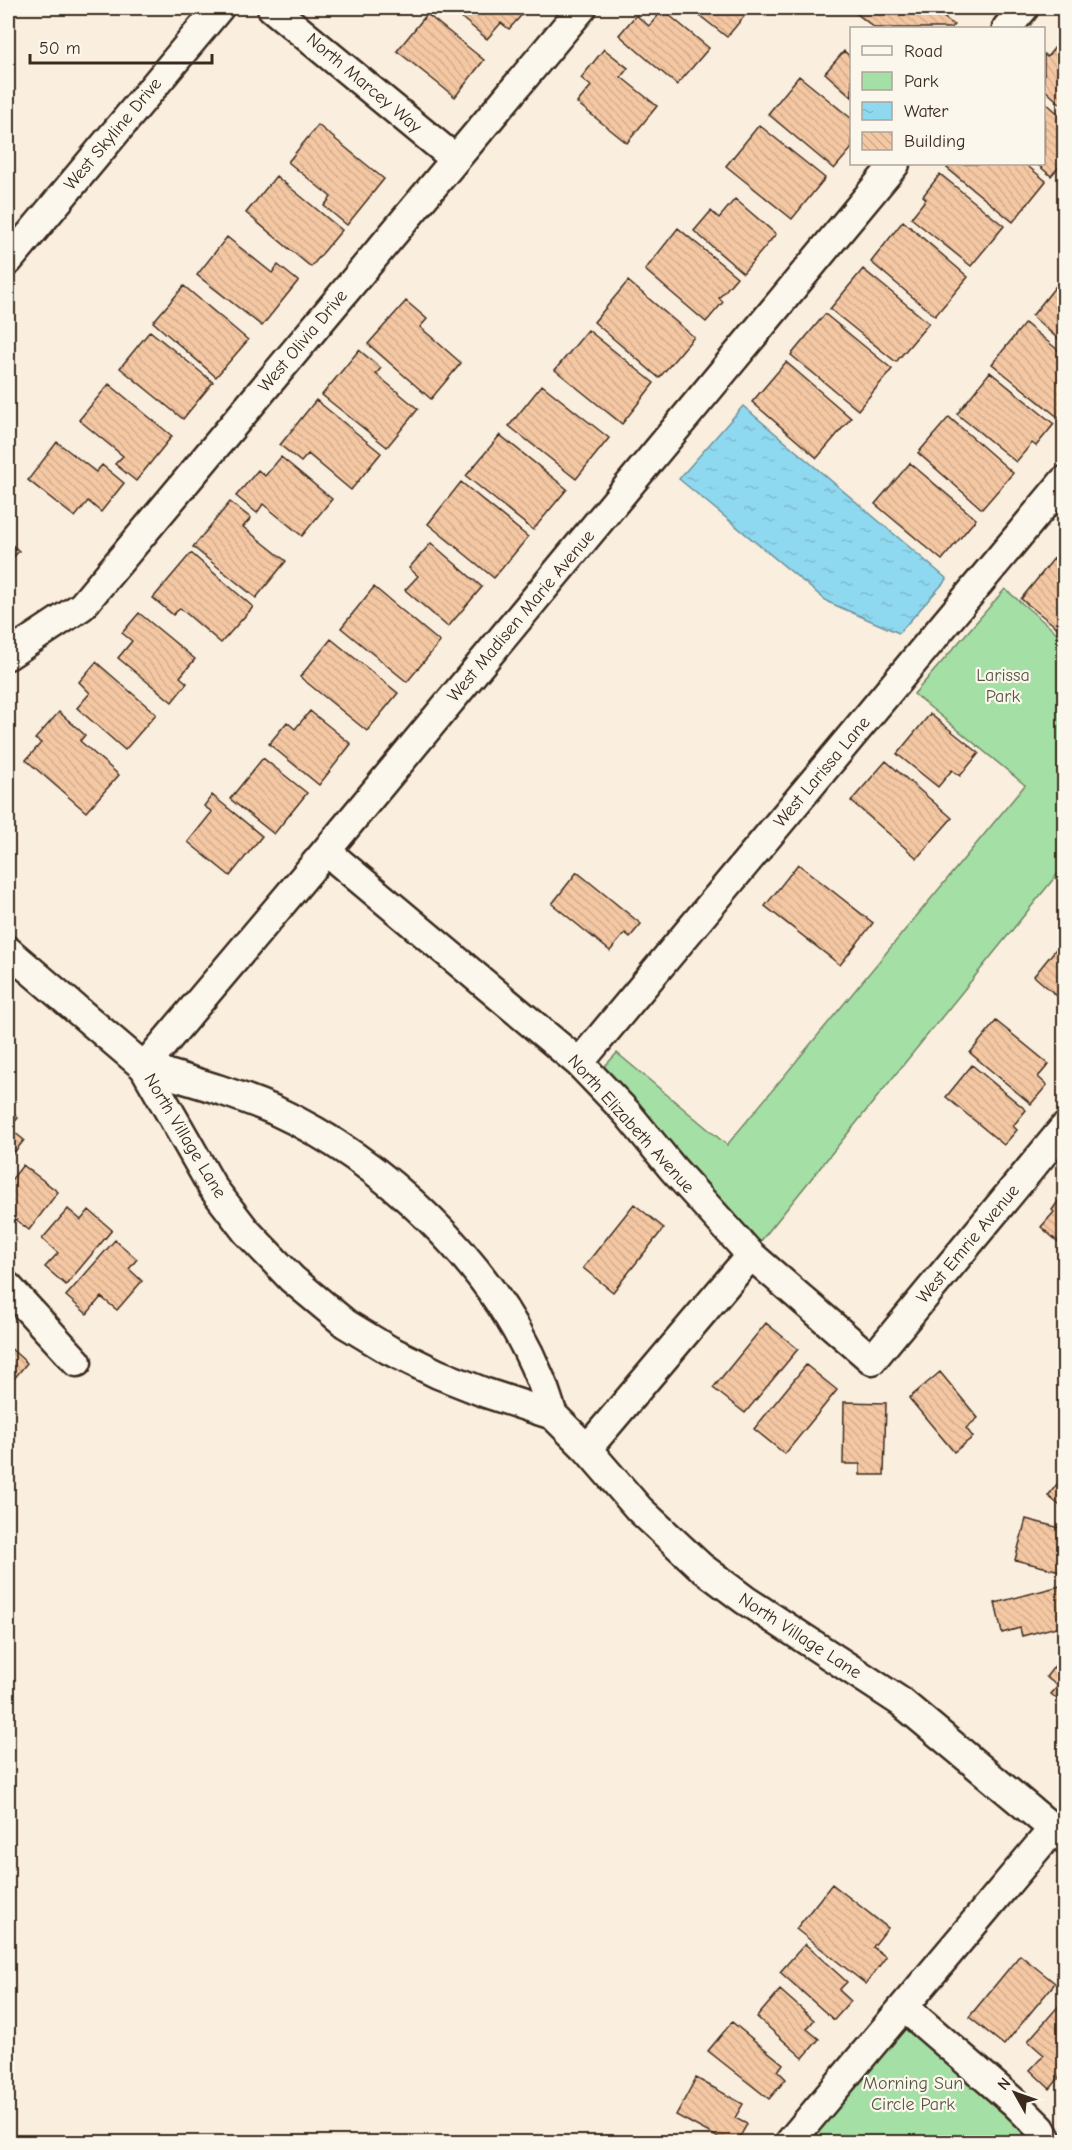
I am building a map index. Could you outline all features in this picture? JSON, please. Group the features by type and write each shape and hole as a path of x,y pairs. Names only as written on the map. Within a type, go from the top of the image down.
{"street":[{"name":"West Skyline Drive","path":"8,261 219,8"},
{"name":"North Marcey Way","path":"272,8 455,159"},
{"name":"West Olivia Drive","path":"8,655 82,606 582,8"},
{"path":"1008,27 1024,8"},
{"name":"West Madisen Marie Avenue","path":"144,1067 326,851 894,165"},
{"name":"West Larissa Lane","path":"579,1063 1065,481"},
{"name":"North Elizabeth Avenue","path":"326,851 579,1063 627,1113 673,1169 751,1255 872,1360"},
{"name":"North Village Lane","path":"8,953 144,1067 213,1188 246,1231 292,1280 346,1324 389,1350 438,1374 552,1415 588,1449 639,1509 701,1567 745,1600 901,1702 1059,1833"},
{"name":"North Village Lane","path":"144,1067 212,1087 272,1110 327,1139 392,1185 435,1225 487,1286 505,1312 539,1376 552,1415"},
{"name":"West Emrie Avenue","path":"872,1360 1065,1128"},
{"path":"588,1449 751,1255"},
{"path":"8,1287 77,1362"},
{"path":"790,2142 904,2007 1059,1833"},
{"path":"904,2007 1015,2103 1041,2129 1048,2142"}],"green space":[{"name":"Larissa Park","path":"1005,589 1064,639 1064,866 760,1242 603,1068 617,1053 727,1145 1025,785 914,694"},
{"name":"Morning Sun Circle Park","path":"909,2020 1033,2138 1033,2142 803,2142"}],"water":[{"path":"743,406 947,579 899,633 828,602 679,479"}],"building":[{"path":"450,8 528,8 509,29 501,23 487,39"},
{"path":"690,8 751,8 727,37"},
{"path":"855,8 931,8 954,25 952,27 874,27 852,10"},
{"path":"663,10 709,48 677,85 619,35 636,15 649,26"},
{"path":"427,14 484,60 455,97 397,51"},
{"path":"1064,36 1064,107 1045,90 1045,55 1047,57"},
{"path":"604,49 628,68 621,77 657,106 627,143 577,103 591,86 581,78"},
{"path":"844,51 850,56 850,95 825,73"},
{"path":"799,76 850,117 850,150 834,169 768,114"},
{"path":"1045,102 1064,119 1064,161 1051,176 1038,165 1045,165"},
{"path":"318,125 384,179 347,225 324,206 331,197 288,162"},
{"path":"759,125 825,178 792,219 726,166"},
{"path":"949,165 1026,165 1046,181 1013,222 947,168"},
{"path":"940,174 1004,226 971,266 911,218 926,199 923,196"},
{"path":"276,176 342,230 311,267 246,213"},
{"path":"735,199 776,234 743,273 694,231 711,211 719,218"},
{"path":"903,221 968,277 935,316 871,262"},
{"path":"678,228 737,277 719,298 723,302 706,322 645,270"},
{"path":"227,237 272,273 278,265 298,281 262,326 197,275"},
{"path":"863,269 929,323 896,362 830,309"},
{"path":"1064,276 1064,344 1032,316"},
{"path":"628,281 694,337 659,378 594,322"},
{"path":"184,286 248,340 216,377 153,322"},
{"path":"406,301 427,319 420,327 461,363 431,399 368,344"},
{"path":"825,314 892,369 858,410 791,355"},
{"path":"1025,323 1064,355 1064,411 1059,418 992,364"},
{"path":"588,330 654,383 622,424 555,370"},
{"path":"150,331 213,382 183,419 120,368"},
{"path":"359,350 381,368 376,374 418,409 387,447 322,395"},
{"path":"786,362 851,418 817,458 752,402"},
{"path":"990,372 1054,424 1036,446 1032,443 1016,462 957,414"},
{"path":"109,384 172,436 136,481 115,464 123,456 79,420"},
{"path":"542,385 609,438 576,479 509,426"},
{"path":"316,400 381,453 351,490 308,454 301,462 280,445"},
{"path":"949,417 1013,473 982,509 918,453"},
{"path":"500,435 567,489 533,530 466,476"},
{"path":"57,442 96,472 102,465 124,483 101,512 88,501 75,517 28,480"},
{"path":"281,457 332,499 302,536 263,504 257,513 236,496 258,470 265,476"},
{"path":"910,463 976,519 942,560 875,504"},
{"path":"461,482 528,537 494,578 428,524"},
{"path":"230,502 251,518 243,527 286,561 256,598 193,547"},
{"path":"8,541 19,551 8,563"},
{"path":"431,543 482,587 448,627 405,590 418,576 409,568"},
{"path":"191,553 253,607 221,643 180,608 173,615 153,598"},
{"path":"1055,557 1064,565 1064,633 1021,599"},
{"path":"374,587 440,642 407,682 341,628"},
{"path":"139,613 195,659 180,677 187,683 172,702 118,658 132,641 122,633"},
{"path":"331,639 398,693 367,731 300,677"},
{"path":"96,662 156,714 125,750 77,708 90,693 79,682"},
{"path":"310,711 351,744 319,785 269,744 287,722 295,729"},
{"path":"59,712 85,735 80,741 119,775 86,812 26,760 41,743 35,739"},
{"path":"930,714 979,753 960,776 952,770 938,787 897,754"},
{"path":"263,758 307,793 274,834 230,799"},
{"path":"886,761 952,818 917,858 851,801"},
{"path":"212,795 262,836 230,876 188,842 212,812 204,806"},
{"path":"798,864 873,923 840,965 765,906"},
{"path":"577,872 641,924 630,937 625,933 610,951 552,904"},
{"path":"1060,944 1064,947 1064,1002 1034,976"},
{"path":"996,1021 1049,1064 1038,1077 1047,1085 1031,1104 970,1053"},
{"path":"972,1065 1026,1110 1013,1126 1017,1130 1004,1145 946,1097"},
{"path":"8,1109 18,1118 9,1128 24,1140 8,1160"},
{"path":"23,1165 58,1192 29,1230 8,1213 8,1184"},
{"path":"1064,1193 1064,1247 1041,1227 1054,1212 1052,1210"},
{"path":"634,1204 664,1228 613,1292 583,1268"},
{"path":"68,1209 81,1220 89,1210 112,1230 66,1285 45,1267 58,1253 42,1239"},
{"path":"115,1240 137,1259 129,1269 142,1281 117,1310 101,1297 87,1314 66,1296"},
{"path":"766,1323 798,1349 745,1413 713,1388"},
{"path":"8,1346 27,1363 8,1386"},
{"path":"806,1365 837,1390 785,1454 754,1429"},
{"path":"940,1372 978,1418 966,1428 973,1437 954,1452 909,1398"},
{"path":"844,1402 886,1403 884,1475 860,1475 860,1464 843,1464"},
{"path":"1064,1475 1064,1509 1048,1496"},
{"path":"1026,1519 1064,1529 1064,1572 1015,1560"},
{"path":"1064,1585 1064,1625 1022,1636 1020,1628 1002,1633 995,1603"},
{"path":"1064,1654 1064,1705 1051,1694 1058,1686 1046,1677"},
{"path":"832,1884 888,1928 873,1947 886,1957 866,1984 796,1929"},
{"path":"805,1944 847,1982 839,1990 851,2001 834,2020 780,1972"},
{"path":"1020,1955 1055,1983 1004,2045 969,2017"},
{"path":"780,1990 814,2020 807,2029 819,2039 803,2058 757,2017"},
{"path":"1062,2002 1064,2004 1064,2072 1050,2089 1030,2070 1044,2055 1028,2041"},
{"path":"732,2022 783,2064 778,2071 786,2079 769,2099 708,2051"},
{"path":"696,2078 743,2104 735,2118 747,2124 737,2142 726,2142 676,2115"}]}
